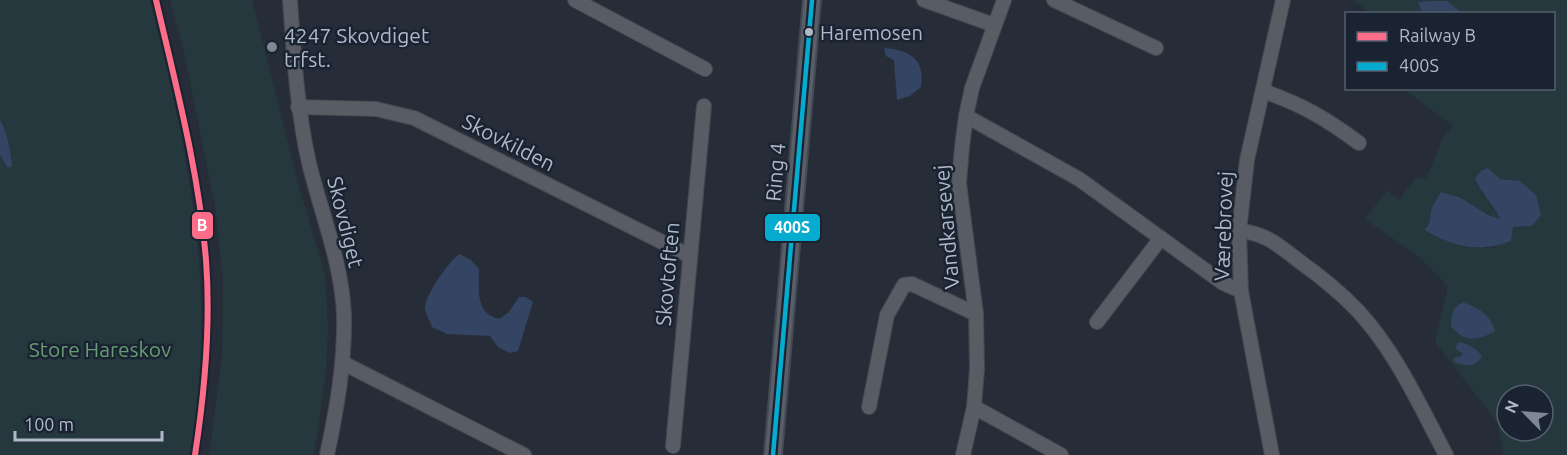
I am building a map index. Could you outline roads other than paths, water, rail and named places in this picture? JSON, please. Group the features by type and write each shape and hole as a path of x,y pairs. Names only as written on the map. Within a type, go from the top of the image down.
{"main road":[{"name":"Ring 4","path":"773,455 812,0"}],"street":[{"name":"Skovdiget","path":"290,0 298,107 309,162 339,273 344,314 343,363 327,455"},
{"path":"574,0 705,69"},
{"path":"924,0 994,25"},
{"name":"Vandkarsevej","path":"963,455 974,407 977,369 976,314 959,183 966,116 972,88 1004,0"},
{"path":"1054,0 1156,48"},
{"name":"Værebrovej","path":"1272,455 1241,291 1239,231 1247,160 1283,0"},
{"path":"1263,91 1295,102 1323,117 1359,143"},
{"name":"Skovtoften","path":"673,446 704,106"},
{"name":"Skovkilden","path":"298,107 376,109 414,118 690,256"},
{"path":"966,116 1079,179 1223,283 1241,291"},
{"path":"1239,231 1256,232 1273,241 1326,281 1358,311 1382,340 1446,455"},
{"path":"1097,322 1161,238"},
{"path":"869,407 887,315 904,285 912,284 976,314"},
{"path":"343,363 525,455"},
{"path":"974,407 1061,455"}],"water":[{"path":"1447,1 1461,12 1422,12 1418,2"},
{"path":"884,48 908,54 918,63 922,77 921,87 910,96 897,100 894,60 886,56"},
{"path":"0,120 11,154 12,166 8,168 0,155"},
{"path":"1488,168 1500,179 1520,181 1536,195 1541,215 1532,226 1513,227 1511,241 1488,247 1456,244 1424,230 1429,224 1432,207 1441,192 1461,198 1488,215 1500,219 1475,178 1482,170"},
{"path":"459,254 471,260 479,269 480,300 486,312 491,316 499,319 509,312 519,297 526,297 533,302 518,351 510,353 498,347 490,336 447,334 432,327 425,309 428,296 437,280"},
{"path":"1463,302 1487,316 1495,331 1483,337 1471,339 1456,332 1451,326 1452,315"},
{"path":"1459,342 1478,351 1482,357 1479,361 1470,365 1454,362 1454,358 1463,354 1455,348"}],"rail line":[{"name":"B","path":"156,0 192,162 206,260 208,309 206,358 195,455"}],"place":[{"name":"Haremosen","path":"809,32"},
{"name":"4247 Skovdiget trfst.","path":"272,47"}],"park label":[{"name":"Store Hareskov","path":"100,349"}]}
